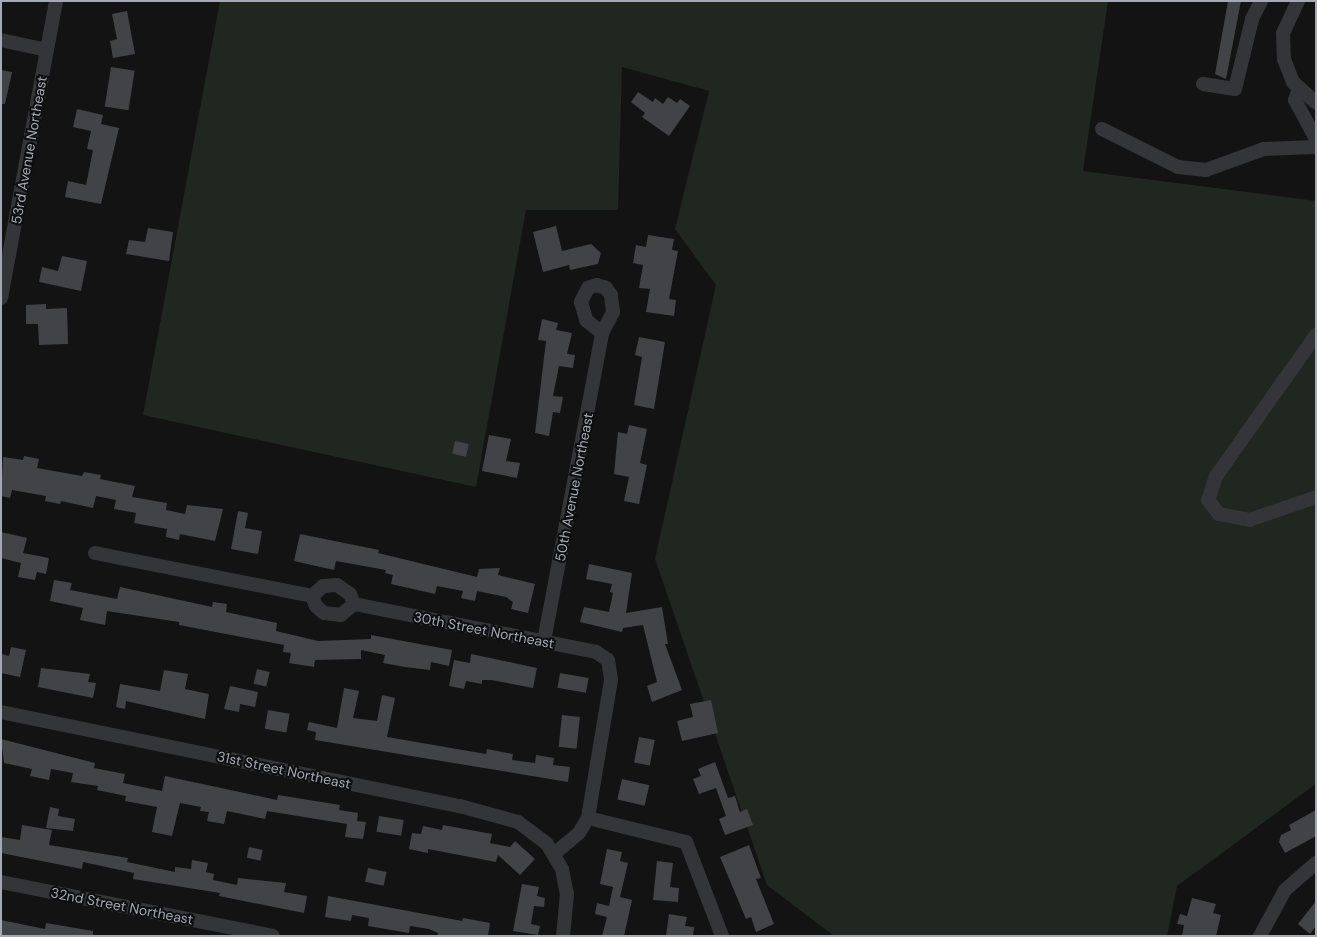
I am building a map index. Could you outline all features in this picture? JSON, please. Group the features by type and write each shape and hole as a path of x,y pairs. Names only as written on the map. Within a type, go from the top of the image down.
{"street":[{"name":"53rd Avenue Northeast","path":"1,298 56,1"},
{"path":"1203,84 1235,89 1252,19 1261,1"},
{"path":"1298,1 1288,20 1283,46 1288,74 1299,88 1316,103"},
{"path":"1,40 47,50"},
{"path":"1299,88 1295,100 1316,139"},
{"path":"1102,129 1178,167 1206,170 1264,149 1316,147"},
{"name":"50th Avenue Northeast","path":"544,641 602,333"},
{"path":"1316,335 1216,476 1208,500 1219,514 1249,520 1316,496"},
{"path":"96,553 312,596"},
{"path":"337,585 346,590 354,604 341,614 330,615 316,606 312,596 323,586 337,585"},
{"name":"30th Street Northeast","path":"354,604 596,652 610,663 611,680 588,818"},
{"name":"31st Street Northeast","path":"1,712 502,816 530,828 555,853"},
{"path":"563,936 567,894 562,869 555,853 579,833 588,818 686,842 722,936"},
{"path":"1260,936 1284,890 1316,863"},
{"name":"32nd Street Northeast","path":"1,882 273,936"}],"shaded area":[{"path":"220,1 1108,1 1083,171 1316,201 1316,784 1177,886 1167,936 834,936 767,885 655,559 716,285 675,229 709,91 622,67 618,210 526,210 476,487 143,415"}],"building":[{"path":"1228,1 1241,1 1226,79 1215,74"},
{"path":"127,11 135,54 113,58 110,41 117,39 112,14"},
{"path":"111,67 135,71 128,110 105,107"},
{"path":"1,70 12,72 5,104 1,104"},
{"path":"638,92 653,102 655,98 663,104 668,97 677,103 680,99 690,106 669,136 642,117 645,113 631,102"},
{"path":"77,109 103,115 101,124 119,128 101,204 65,197 68,181 86,185 93,150 87,149 91,131 73,127"},
{"path":"556,226 562,251 591,244 601,253 598,264 570,270 569,265 543,272 533,232"},
{"path":"148,228 173,232 169,261 126,254 129,240 145,242"},
{"path":"648,235 674,239 672,250 678,251 669,299 676,300 674,316 646,312 650,289 639,288 643,265 633,263 636,245 646,247"},
{"path":"62,256 87,261 81,291 39,282 42,267 58,271"},
{"path":"46,304 46,309 67,308 68,344 39,345 38,324 26,324 26,305"},
{"path":"542,319 558,323 556,330 572,333 567,354 575,355 573,368 559,366 553,396 563,397 560,413 553,412 549,436 535,433 546,341 538,340"},
{"path":"639,337 665,342 654,409 634,405 642,357 635,355"},
{"path":"629,425 647,429 640,463 647,465 639,504 624,501 629,477 614,474 618,432 627,434"},
{"path":"489,435 511,439 506,461 520,463 517,478 482,471"},
{"path":"455,441 469,444 466,457 452,454"},
{"path":"24,456 39,459 37,468 82,476 84,472 101,475 100,479 135,486 132,497 167,503 166,510 185,514 187,505 223,509 215,541 180,534 179,540 166,537 167,529 134,523 136,513 114,509 116,500 96,496 93,508 61,501 60,504 45,501 46,496 12,490 10,498 1,496 3,457 23,460"},
{"path":"238,511 248,513 245,528 262,531 258,554 231,549"},
{"path":"1,532 27,538 23,553 49,558 46,574 37,572 35,580 18,577 21,563 1,558"},
{"path":"300,534 379,550 378,553 477,577 479,569 500,568 498,575 535,584 528,613 511,609 513,602 506,597 477,591 475,601 461,598 463,591 437,586 435,594 391,584 393,575 385,573 386,570 336,561 334,570 294,561"},
{"path":"589,564 632,573 626,613 662,607 668,644 665,644 682,690 652,702 647,686 657,682 643,625 623,628 622,632 580,622 584,607 609,612 613,593 610,592 612,584 586,579"},
{"path":"54,580 72,583 70,590 117,599 120,587 212,607 213,602 227,604 226,612 277,623 276,631 318,641 371,639 371,635 452,650 449,666 431,662 430,670 383,663 385,655 361,650 361,659 315,660 314,667 289,663 291,653 283,652 284,645 179,625 179,622 107,611 105,625 80,620 83,608 50,601"},
{"path":"11,647 26,650 20,677 1,673 2,654 9,656"},
{"path":"471,654 537,668 533,688 491,680 482,680 482,684 466,681 464,689 449,686 454,660 470,663"},
{"path":"41,668 90,674 88,682 96,683 93,698 38,687"},
{"path":"257,669 270,672 266,687 254,684"},
{"path":"164,670 188,674 185,689 209,694 205,719 126,701 125,709 116,707 120,684 160,691"},
{"path":"560,673 589,678 586,693 557,688"},
{"path":"230,686 258,692 255,707 240,704 239,712 224,709"},
{"path":"344,688 359,691 353,718 377,721 382,695 395,698 387,737 486,754 487,749 513,754 512,760 535,763 536,755 554,758 553,765 570,767 568,782 315,740 316,732 307,730 309,722 337,728"},
{"path":"711,700 718,733 682,741 677,721 693,717 690,704"},
{"path":"268,710 290,714 286,733 265,729"},
{"path":"562,715 580,717 577,749 559,747"},
{"path":"639,737 655,740 650,766 634,763"},
{"path":"1,739 95,763 94,768 125,774 123,783 162,791 165,776 277,800 278,795 340,805 339,810 358,813 357,821 366,822 363,839 345,837 347,824 267,811 265,819 227,811 224,824 207,821 209,812 200,811 201,807 180,803 172,836 152,832 157,807 125,801 126,796 97,790 98,786 71,782 73,773 51,769 49,780 30,776 32,769 4,763"},
{"path":"715,762 728,798 735,796 740,812 747,809 753,825 725,835 719,819 726,816 716,788 699,794 693,779 701,776 698,769"},
{"path":"622,779 649,785 645,806 617,799"},
{"path":"50,807 59,809 58,816 75,819 73,831 46,828"},
{"path":"1316,810 1316,836 1285,853 1279,842 1281,835 1291,830 1289,825"},
{"path":"379,816 404,820 401,836 376,832"},
{"path":"22,825 52,830 49,845 128,858 127,862 175,872 175,867 191,869 192,860 208,863 206,872 214,874 213,880 237,885 238,878 286,883 284,892 307,896 304,913 219,896 220,893 133,879 134,873 83,862 82,869 1,853 1,837 20,840"},
{"path":"443,825 492,834 490,843 510,847 515,841 535,859 520,875 498,855 496,862 428,849 428,853 409,849 412,833 421,834 423,826 442,830"},
{"path":"749,845 761,878 756,879 774,924 756,932 751,917 746,919 720,857"},
{"path":"249,847 263,850 260,861 247,858"},
{"path":"607,849 622,852 620,861 628,863 620,897 632,900 624,936 602,936 607,917 595,914 597,903 609,906 613,887 600,884"},
{"path":"657,861 673,863 670,887 679,888 678,902 653,900"},
{"path":"368,868 387,872 384,886 365,882"},
{"path":"522,884 539,887 537,896 545,898 544,907 534,906 531,924 540,926 538,935 513,931"},
{"path":"328,896 462,921 463,918 490,923 488,936 437,936 438,933 429,929 410,926 409,933 368,926 369,918 352,915 351,921 325,917"},
{"path":"1192,898 1216,904 1213,913 1221,915 1216,936 1182,936 1184,925 1177,924 1180,914 1187,916"},
{"path":"1316,901 1316,926 1310,934 1298,924"},
{"path":"669,914 687,917 685,926 694,927 693,936 666,936"},
{"path":"1,920 45,929 46,923 93,931 93,936 1,936"}]}
